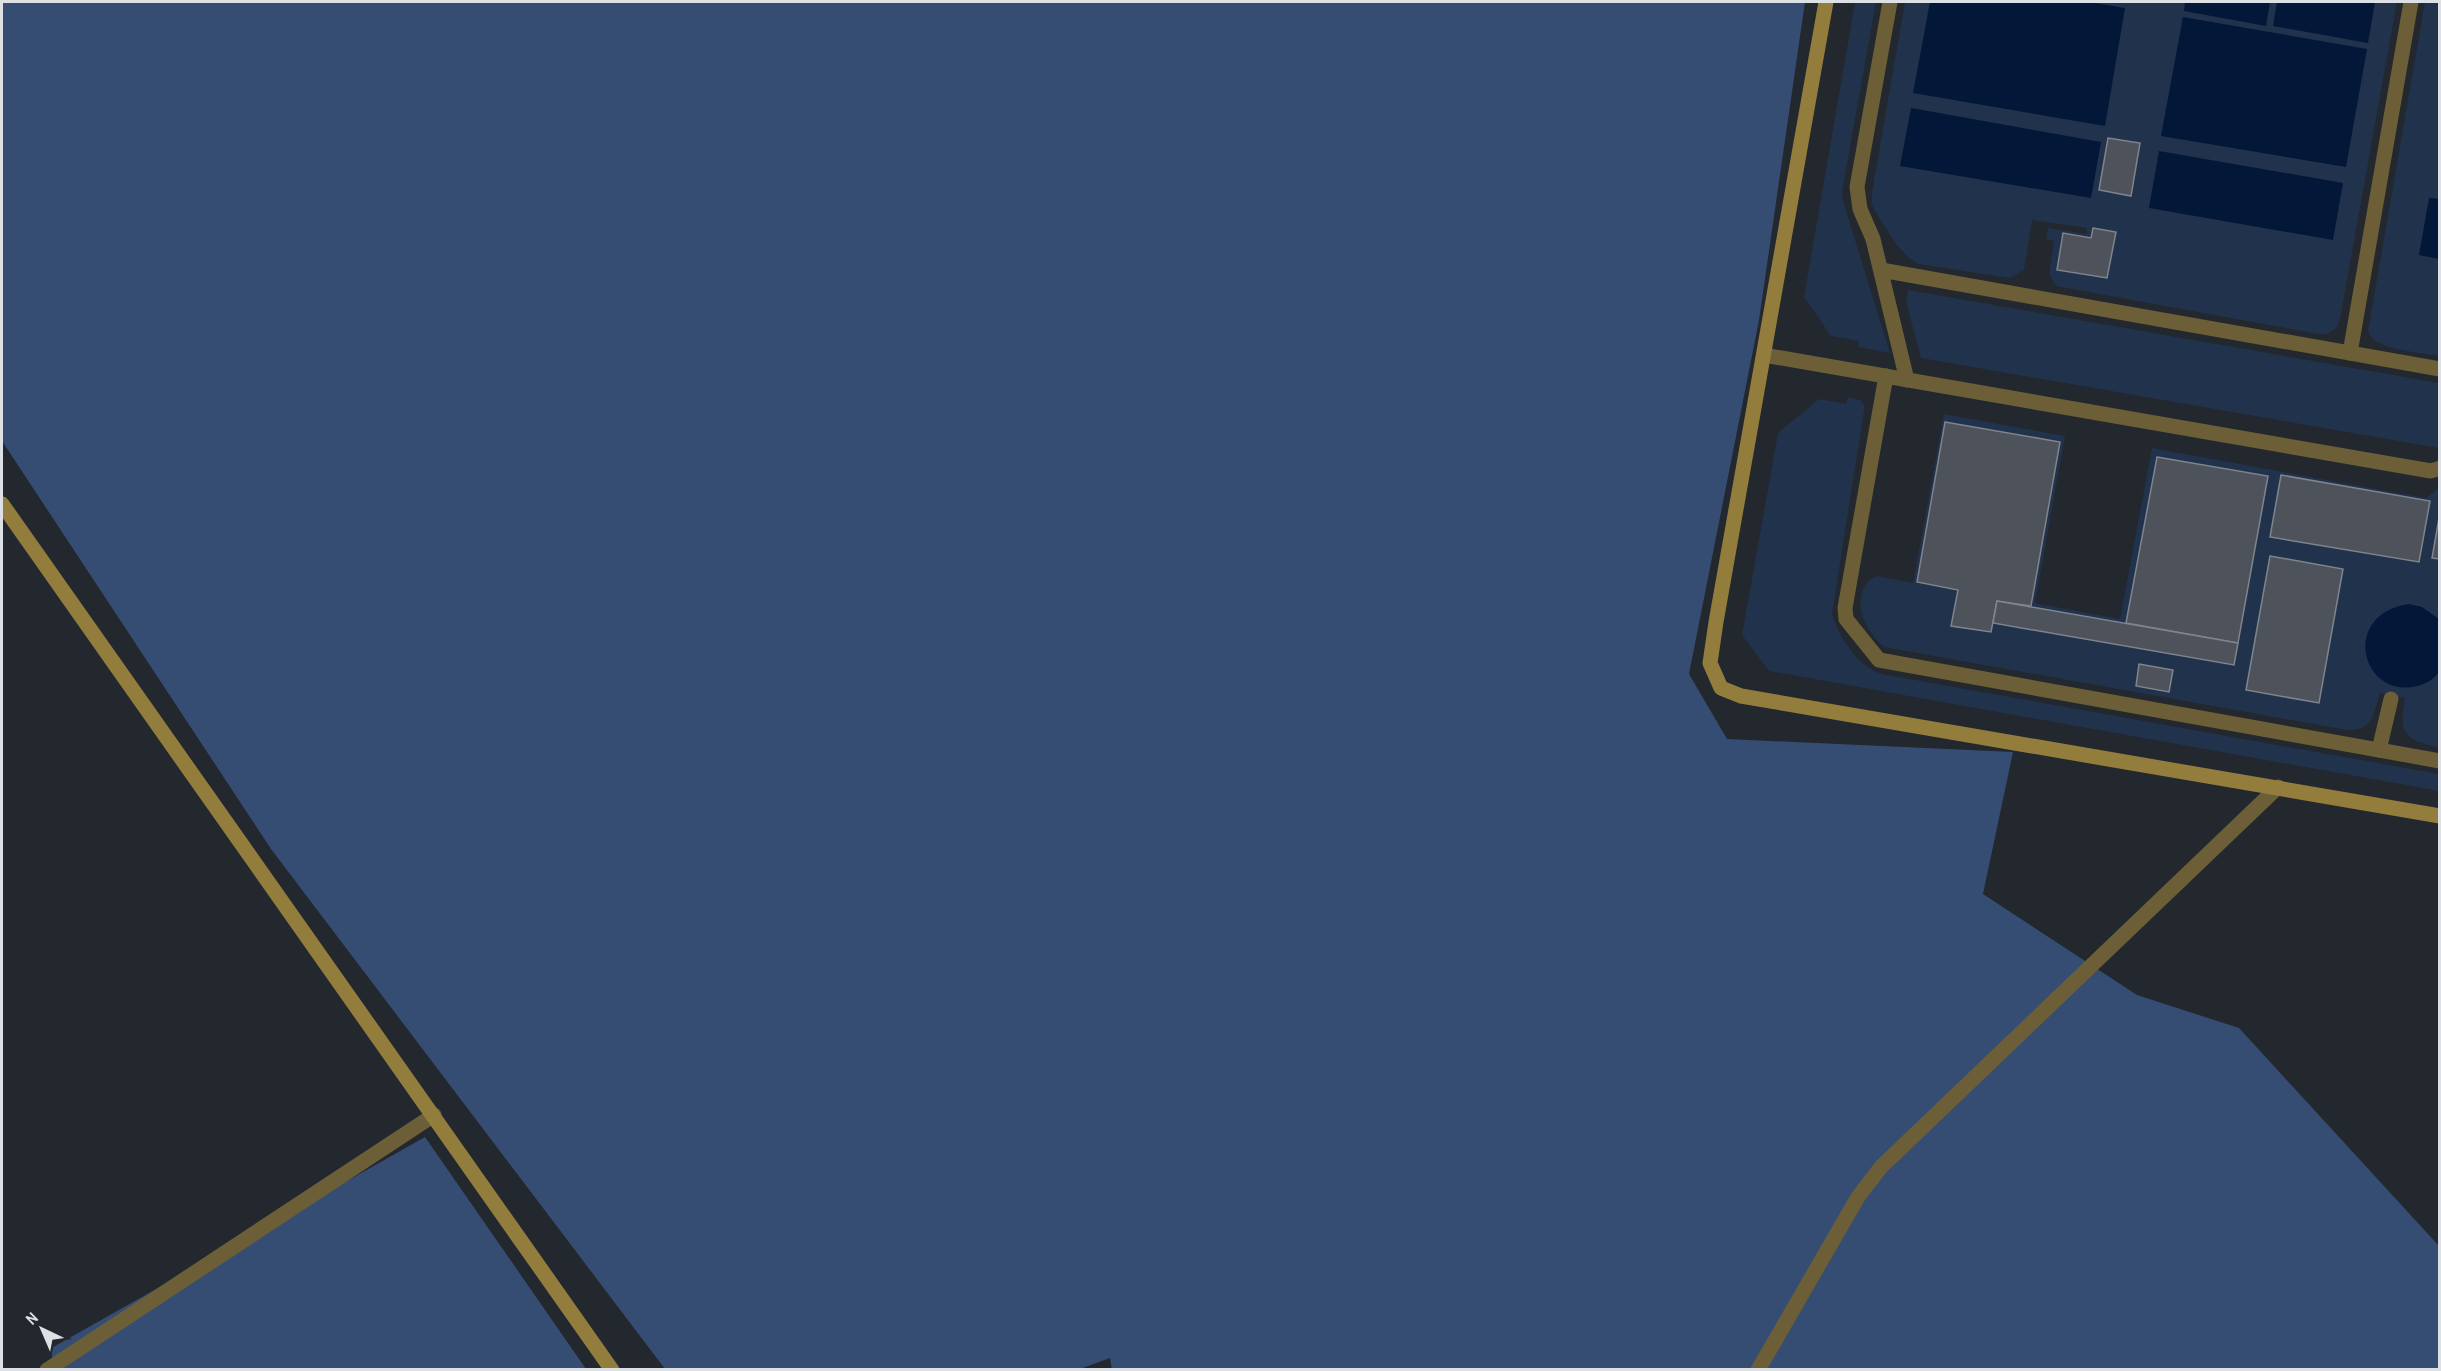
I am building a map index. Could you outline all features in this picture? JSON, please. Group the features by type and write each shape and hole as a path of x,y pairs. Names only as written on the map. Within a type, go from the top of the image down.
{"street":[{"path":"1826,2 1710,663 1721,688 1741,696 2439,816"},
{"path":"1890,2 1857,187 1860,209 1873,239 1907,380"},
{"path":"2350,353 2411,2"},
{"path":"1881,270 2439,369"},
{"path":"1764,355 2430,471 2439,468"},
{"path":"1886,376 1845,608 1846,619 1880,660 2439,761"},
{"path":"2,504 434,1114 612,1370"},
{"path":"2379,750 2391,699"},
{"path":"1758,1370 1858,1197 1881,1167 2278,787"},
{"path":"47,1370 434,1114"}],"shaded area":[{"path":"2,2 1805,2 1759,320 1689,674 1727,739 2013,752 1983,894 2137,995 2239,1028 2439,1246 2439,1369 1112,1370 1110,1358 1077,1370 665,1369 271,849 2,441"},
{"path":"1855,2 1876,2 1842,192 1890,353 1858,347 1859,341 1831,336 1804,297"},
{"path":"1905,2 2397,2 2340,319 2335,329 2326,334 2318,334 2056,286 2049,274 2054,241 2046,239 2048,228 2087,234 2087,228 2032,220 2024,270 2010,278 1918,264 1908,257 1896,244 1872,204 1872,192"},
{"path":"1930,2 2089,2 2125,8 2105,126 1913,93"},
{"path":"2185,2 2270,2 2266,26 2184,11"},
{"path":"2277,2 2375,2 2368,43 2273,26"},
{"path":"2425,2 2439,2 2439,356 2388,347 2372,338 2368,331"},
{"path":"2183,17 2367,49 2346,167 2161,136"},
{"path":"1911,108 2101,142 2091,198 1900,166"},
{"path":"2159,151 2343,183 2333,240 2149,208"},
{"path":"2429,198 2439,199 2439,259 2419,255"},
{"path":"1908,290 2439,383 2439,448 1921,358 1906,302"},
{"path":"1848,397 1860,400 1865,406 1832,614 1839,632 1857,658 1865,665 1882,674 2439,774 2439,791 1769,671 1742,635 1778,433 1819,399 1846,404"},
{"path":"1944,414 2065,436 2035,603 2120,619 2152,448 2426,498 2439,488 2439,747 2418,742 2407,733 2403,720 2405,698 2380,693 2374,714 2368,724 2356,730 2347,730 1884,647 1873,636 1862,615 1862,593 1867,582 1877,576 1913,583"},
{"path":"2409,604 2422,607 2439,619 2439,672 2423,684 2398,687 2383,680 2372,669 2366,654 2366,638 2373,623 2387,611"},
{"path":"425,1137 586,1369 60,1370 48,1350"}],"building":[{"path":"2108,138 2140,143 2131,196 2099,190"},
{"path":"2093,228 2116,232 2107,278 2057,270 2063,233 2091,238"},
{"path":"1945,422 2060,442 2031,606 1997,601 1991,632 1951,626 1958,590 1917,582"},
{"path":"2157,457 2268,476 2238,643 2126,623"},
{"path":"2281,475 2430,501 2419,562 2270,537"},
{"path":"2440,518 2440,559 2432,558"},
{"path":"2270,556 2343,569 2319,703 2246,690"},
{"path":"1997,601 2238,643 2234,665 1993,623"},
{"path":"2139,664 2173,670 2169,692 2136,686"}]}
